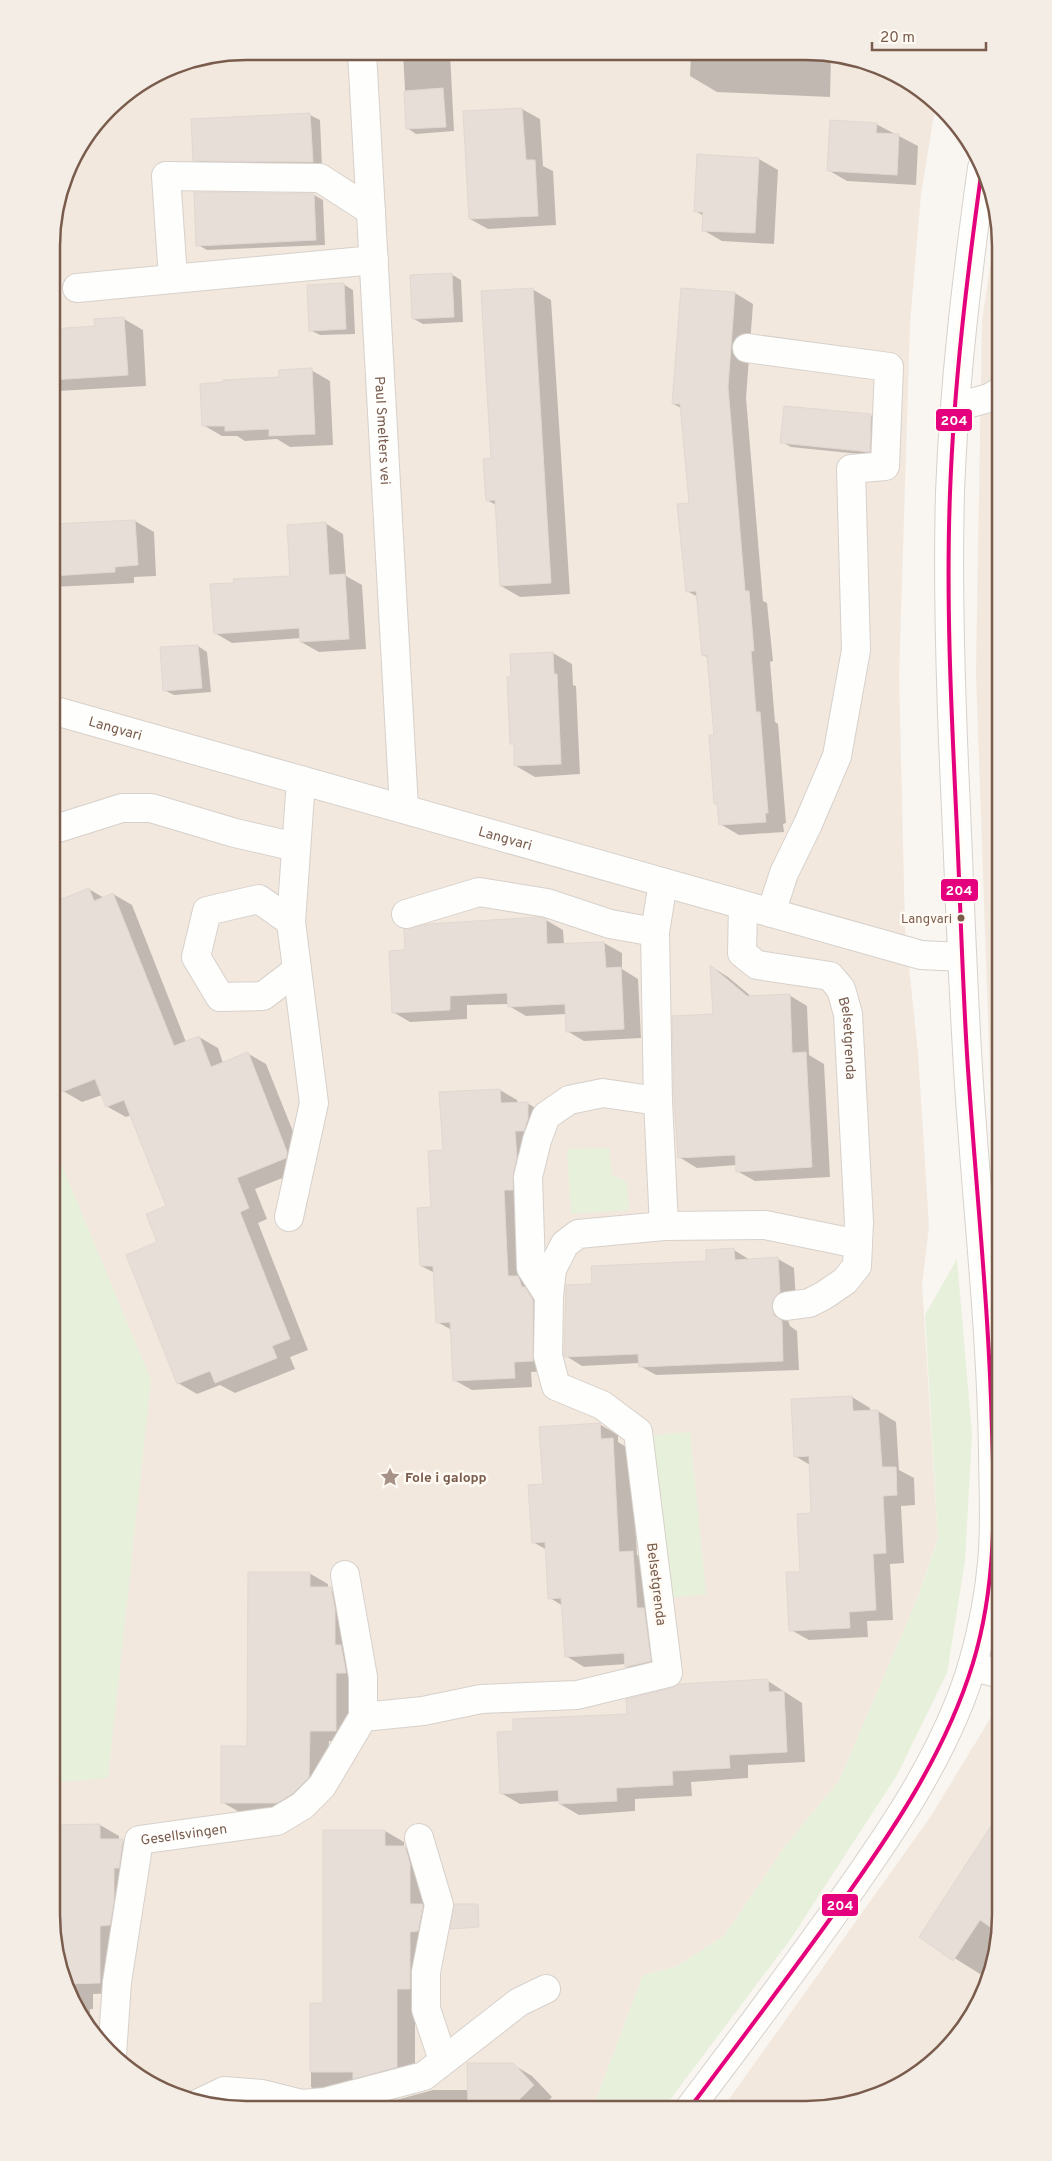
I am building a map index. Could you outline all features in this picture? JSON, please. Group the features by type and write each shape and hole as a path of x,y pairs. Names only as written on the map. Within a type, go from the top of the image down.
{"street":[{"name":"Paul Smelters vei","path":"362,60 404,808"},
{"path":"173,278 166,176 320,178 371,211"},
{"path":"980,181 963,314 950,489 949,582 952,716 962,957 977,1201 992,1384"},
{"path":"77,288 374,260"},
{"path":"747,348 889,367 885,466 851,469 856,650 837,756 808,824 784,873 772,913"},
{"path":"956,407 992,396"},
{"name":"Langvari","path":"60,712 920,955 962,957"},
{"path":"289,1217 314,1103 291,922 301,780"},
{"path":"60,827 122,808 151,808 235,832 296,846"},
{"path":"663,883 655,932 658,1101 664,1226"},
{"path":"406,914 479,892 547,902 610,924 655,932"},
{"path":"291,922 259,899 207,911 196,957 220,997 263,996 297,970"},
{"name":"Belsetgrenda","path":"743,905 742,953 757,965 830,976 841,989 848,1014 859,1222 857,1266 845,1281 824,1296 809,1303 787,1306"},
{"path":"549,1296 531,1268 528,1177 537,1140 546,1116 569,1100 603,1093 658,1101"},
{"name":"Belsetgrenda","path":"363,1716 423,1712 481,1699 577,1695 668,1673 638,1432 602,1405 556,1386 548,1356 549,1296 552,1270 565,1244 578,1234 664,1226 765,1225 858,1244"},
{"path":"695,2101 856,1882 899,1817 931,1762 953,1715 972,1666 985,1610 992,1563"},
{"path":"345,1575 363,1677 363,1716"},
{"path":"972,1666 992,1672"},
{"name":"Gesellsvingen","path":"113,2044 117,1982 139,1840 277,1821 302,1806 322,1786 363,1716"},
{"path":"419,1838 439,1905 426,1972 426,2009 443,2060"},
{"path":"330,2101 424,2076 519,2002 546,1989"},
{"path":"211,2097 224,2091 262,2094 290,2101"}],"shaded area":[{"path":"234,60 818,60 854,66 877,74 909,91 934,112 921,194 910,324 899,676 905,929 918,1053 929,1227 922,1285 938,1538 916,1602 839,1781 786,1845 725,1935 678,1966 643,1975 596,2101 234,2101 198,2095 175,2087 143,2070 123,2055 106,2038 91,2018 74,1986 66,1963 60,1927 60,234 66,198 74,175 91,143 106,123 123,106 143,91 175,74 198,66"},
{"path":"992,254 992,1105 976,672 982,321"},
{"path":"992,1716 992,1927 982,1975 973,1997 961,2018 946,2038 929,2055 899,2076 866,2091 818,2101 728,2101 931,1816"}],"green space":[{"path":"609,1148 612,1175 627,1182 629,1210 571,1214 567,1149"},
{"path":"60,1161 151,1380 108,1778 60,1782"},
{"path":"957,1259 972,1434 965,1561 947,1673 897,1775 790,1940 669,2101 596,2101 643,1975 678,1966 725,1935 786,1845 839,1781 916,1602 938,1539 925,1315"},
{"path":"690,1432 706,1594 669,1598 653,1435"}],"building":[{"path":"443,88 446,127 406,129 404,91"},
{"path":"522,108 526,160 535,160 538,216 469,219 463,111"},
{"path":"310,113 313,162 193,161 191,119"},
{"path":"830,120 877,123 876,133 899,134 897,175 827,171"},
{"path":"697,154 759,158 755,233 702,231 703,212 694,212"},
{"path":"194,192 314,194 316,240 196,246"},
{"path":"452,273 454,317 412,319 410,275"},
{"path":"344,283 346,329 309,331 307,285"},
{"path":"533,288 551,583 500,586 495,500 486,501 483,459 491,458 481,291"},
{"path":"681,288 735,292 728,387 745,591 749,591 754,651 751,651 756,712 760,712 768,813 765,813 766,822 719,825 717,803 714,804 709,735 714,735 707,655 702,656 696,591 686,592 677,504 689,503 680,404 672,404"},
{"path":"124,317 128,375 60,379 60,328 95,326 94,319"},
{"path":"312,368 315,434 269,436 269,429 225,431 225,426 202,426 200,384 223,382 223,380 279,377 279,370"},
{"path":"784,406 871,414 870,452 780,443"},
{"path":"135,520 138,565 115,567 115,572 60,575 60,524"},
{"path":"326,522 329,575 345,574 349,639 300,642 299,628 214,634 210,584 234,583 233,579 290,576 287,525"},
{"path":"198,645 202,688 163,691 160,647"},
{"path":"553,652 554,674 557,674 561,764 514,766 514,744 510,744 507,677 511,676 510,654"},
{"path":"89,888 94,901 113,893 174,1046 199,1036 211,1067 248,1052 287,1152 286,1158 237,1178 249,1208 240,1212 290,1339 272,1346 277,1358 215,1383 210,1371 177,1384 126,1255 157,1242 146,1214 166,1206 124,1100 106,1107 95,1079 62,1092 60,1087 60,900"},
{"path":"539,917 546,919 547,944 604,942 606,968 621,967 624,1029 566,1032 565,1004 508,1007 507,993 450,996 450,1010 392,1013 389,951 405,950 404,929 428,924"},
{"path":"710,965 747,996 790,994 792,1053 806,1052 812,1167 736,1172 735,1155 678,1158 672,1016 713,1014"},
{"path":"500,1089 501,1103 528,1102 528,1118 524,1131 515,1131 517,1158 513,1174 513,1190 504,1190 508,1276 518,1276 522,1287 525,1287 533,1300 533,1361 514,1362 515,1378 453,1381 450,1322 436,1323 433,1266 420,1266 417,1208 431,1207 428,1151 443,1150 439,1092"},
{"path":"734,1248 735,1260 778,1257 780,1292 773,1300 772,1308 774,1315 782,1321 783,1361 639,1367 638,1354 564,1357 566,1285 592,1284 591,1266 706,1261 706,1250"},
{"path":"852,1396 853,1411 878,1410 882,1467 896,1467 897,1495 883,1496 886,1553 873,1554 876,1610 849,1612 850,1628 789,1631 786,1572 800,1572 797,1514 811,1513 809,1456 794,1457 791,1399"},
{"path":"600,1423 601,1439 613,1438 619,1552 633,1551 637,1608 644,1608 651,1661 625,1667 624,1653 565,1657 561,1598 548,1599 545,1542 532,1543 528,1485 543,1484 539,1427"},
{"path":"248,1572 310,1572 310,1587 331,1587 335,1610 335,1645 341,1645 346,1673 336,1673 336,1731 310,1731 309,1777 292,1794 277,1803 221,1803 221,1746 247,1746"},
{"path":"768,1679 769,1692 784,1691 787,1752 729,1755 730,1768 672,1771 673,1785 616,1788 617,1801 559,1804 558,1790 500,1794 497,1732 513,1731 513,1719 627,1714 626,1699 672,1688 679,1684"},
{"path":"100,1824 100,1839 123,1839 119,1868 114,1868 114,1901 110,1925 100,1926 100,1983 73,1984 66,1963 60,1927 60,1825"},
{"path":"992,1824 992,1928 980,1920 953,1961 919,1937"},
{"path":"323,1830 385,1830 385,1846 405,1846 410,1864 410,1904 422,1904 423,1906 418,1931 410,1932 410,1989 397,1989 397,2067 353,2079 353,2072 310,2072 310,2003 323,2003"},
{"path":"454,1904 478,1904 479,1927 450,1929"},
{"path":"467,2063 513,2063 534,2085 518,2101 468,2101"}],"transit line":[{"name":"204","path":"980,181 966,290 952,452 949,611 965,1023 985,1290 992,1435"},
{"name":"204","path":"695,2101 781,1987 876,1854 932,1762 961,1697 973,1663 986,1606 992,1548"}],"place":[{"name":"Langvari","path":"961,918"},
{"name":"Fole i galopp","path":"390,1477"}]}
